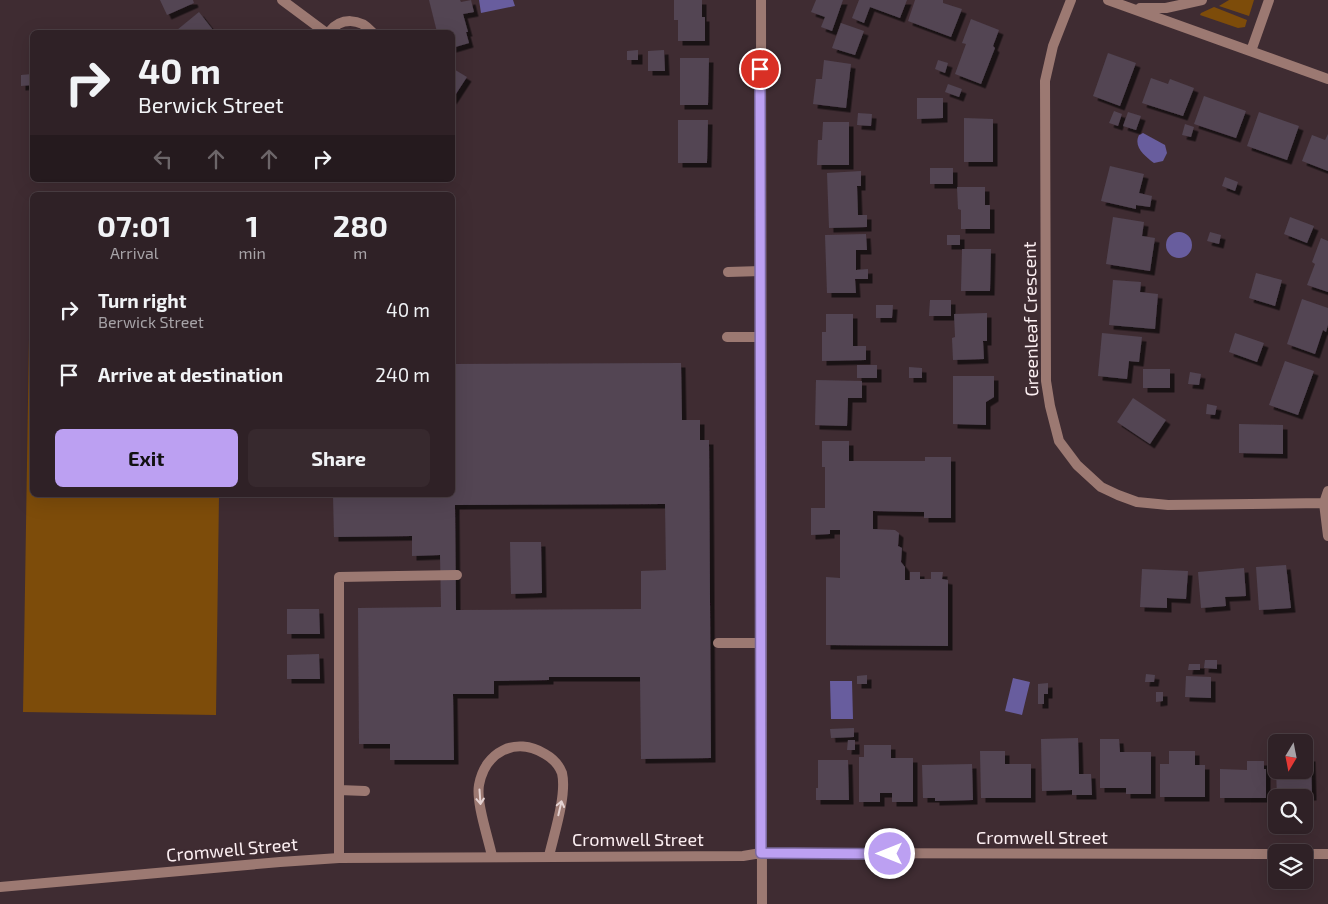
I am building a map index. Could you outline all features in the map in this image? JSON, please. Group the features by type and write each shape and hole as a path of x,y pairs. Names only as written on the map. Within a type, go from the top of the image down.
{"street":[{"path":"282,0 322,30"},
{"path":"761,0 762,904"},
{"name":"Greenleaf Crescent","path":"1071,0 1053,46 1045,86 1046,381 1050,406 1060,441 1077,465 1100,487 1137,502 1168,505 1324,503"},
{"path":"1108,0 1328,79"},
{"path":"1129,8 1166,8 1202,0"},
{"path":"1251,51 1269,0"},
{"path":"331,30 336,25 352,20 360,22 370,30"},
{"path":"728,272 761,271"},
{"path":"727,337 761,337"},
{"path":"1328,491 1324,503 1328,536"},
{"path":"338,858 339,578 457,575"},
{"path":"718,644 761,643"},
{"path":"492,856 480,804 479,786 483,772 494,756 502,750 515,746 527,746 553,758 562,773 562,797 548,856"},
{"path":"339,790 365,791"},
{"name":"Cromwell Street","path":"0,887 338,858 743,856 761,853 1268,854"},
{"path":"1313,854 1328,854"}],"shaded area":[{"path":"479,0 513,0 515,6 481,13"},
{"path":"1229,0 1254,0 1249,16 1219,6"},
{"path":"1214,7 1247,20 1245,27 1238,28 1200,15"},
{"path":"1143,133 1165,145 1167,153 1163,161 1154,163 1141,151 1138,139 1139,135"},
{"path":"1179,232 1188,236 1192,245 1188,254 1179,258 1170,254 1166,245 1170,236"},
{"path":"30,339 30,497 219,497 216,715 23,712"},
{"path":"1013,678 1030,682 1022,715 1005,711"},
{"path":"830,681 852,681 853,719 831,719"}],"building":[{"path":"160,0 193,0 194,3 167,15"},
{"path":"429,0 460,0 461,2 471,0 474,12 463,14 469,43 455,47 455,30 436,30"},
{"path":"674,0 702,0 702,17 705,17 705,41 678,41 678,20 674,20"},
{"path":"816,0 843,0 832,31 821,27 825,17 811,12"},
{"path":"859,0 907,0 900,18 870,7 864,23 852,18"},
{"path":"915,0 943,0 943,3 962,9 951,37 908,21"},
{"path":"199,12 213,30 177,30"},
{"path":"971,19 999,30 993,46 995,48 981,84 955,74 966,44 962,43"},
{"path":"841,23 864,31 855,55 832,48"},
{"path":"638,50 638,60 627,60 627,51"},
{"path":"664,50 665,71 648,71 648,51"},
{"path":"1108,53 1136,63 1120,106 1093,96"},
{"path":"680,58 709,58 708,105 680,105"},
{"path":"824,60 851,64 846,108 813,104 816,79 822,79"},
{"path":"938,60 948,63 945,73 935,69"},
{"path":"455,70 467,77 455,95"},
{"path":"30,74 30,85 21,86 21,75"},
{"path":"1151,78 1168,84 1170,79 1194,88 1183,116 1142,103"},
{"path":"948,84 962,89 959,97 945,92"},
{"path":"1204,96 1246,111 1236,138 1194,124"},
{"path":"917,98 943,98 943,118 917,119"},
{"path":"1114,111 1122,114 1118,126 1109,123"},
{"path":"1128,112 1141,116 1136,130 1123,126"},
{"path":"1259,112 1299,126 1287,160 1247,146"},
{"path":"858,113 872,114 871,126 857,125"},
{"path":"964,118 993,119 993,162 964,162"},
{"path":"678,120 708,120 707,163 678,163"},
{"path":"823,122 849,122 849,165 817,165 818,140 822,140"},
{"path":"1185,124 1194,127 1191,137 1182,135"},
{"path":"1328,134 1328,171 1302,161 1312,135 1325,140"},
{"path":"1110,166 1144,174 1139,193 1152,196 1150,207 1136,205 1136,209 1101,201"},
{"path":"930,168 953,168 953,184 930,184"},
{"path":"861,171 861,186 857,186 858,215 867,215 867,227 829,228 827,173"},
{"path":"1225,177 1238,182 1235,191 1222,186"},
{"path":"957,187 985,187 985,205 990,205 990,229 961,229 961,210 958,209"},
{"path":"1113,217 1144,222 1142,236 1155,238 1150,271 1106,264"},
{"path":"1290,217 1314,226 1307,243 1284,234"},
{"path":"1210,232 1221,235 1219,244 1207,241"},
{"path":"866,234 867,250 856,250 856,270 868,269 868,279 855,279 856,293 827,293 825,235"},
{"path":"947,235 960,235 960,245 947,245"},
{"path":"1321,238 1328,241 1328,292 1307,285 1315,264 1312,262"},
{"path":"962,249 991,249 990,291 961,291"},
{"path":"1256,273 1282,280 1275,306 1249,298"},
{"path":"1113,280 1141,282 1140,292 1158,294 1155,329 1109,325"},
{"path":"1302,299 1328,308 1328,325 1326,332 1323,330 1315,354 1287,344"},
{"path":"930,300 951,300 951,316 929,316"},
{"path":"876,305 893,305 892,318 876,318"},
{"path":"987,313 987,341 983,341 984,359 953,360 954,314"},
{"path":"826,314 853,314 853,346 866,346 866,360 822,361 822,332 826,332"},
{"path":"1102,333 1142,337 1139,362 1129,361 1127,379 1098,376"},
{"path":"1235,333 1264,343 1257,362 1229,352"},
{"path":"1285,361 1314,371 1298,415 1269,405"},
{"path":"681,363 682,420 700,420 700,440 709,440 711,758 641,759 640,677 549,677 549,680 494,681 494,694 453,694 454,760 390,760 390,744 359,744 358,608 441,607 440,555 412,556 412,536 334,537 333,497 455,497 455,364","holes":["665,504 666,570 641,571 641,609 456,610 455,505"]},
{"path":"857,365 877,365 877,378 857,378"},
{"path":"909,367 922,368 922,378 909,378"},
{"path":"1143,369 1170,369 1170,388 1143,388"},
{"path":"1190,372 1201,374 1199,385 1188,384"},
{"path":"953,376 994,376 994,397 986,402 986,425 953,424"},
{"path":"816,380 862,381 862,398 848,398 847,426 815,425"},
{"path":"1133,398 1166,420 1150,444 1117,422"},
{"path":"1207,404 1217,406 1215,415 1206,414"},
{"path":"1239,424 1283,425 1283,454 1239,453"},
{"path":"822,441 849,441 849,461 925,461 925,457 951,457 951,518 924,518 924,512 873,511 873,529 895,530 899,533 898,546 902,548 901,562 905,567 905,580 910,580 910,572 920,572 920,579 931,579 931,572 943,572 942,579 948,580 948,646 826,645 826,577 840,578 840,530 830,530 830,534 811,535 811,508 825,508 825,467 822,467"},
{"path":"510,542 541,542 542,593 511,594"},
{"path":"1286,565 1291,608 1259,610 1256,567"},
{"path":"1244,568 1246,596 1225,597 1226,606 1201,608 1198,572"},
{"path":"1142,569 1188,571 1186,599 1167,598 1167,608 1140,607"},
{"path":"287,609 319,609 320,634 287,634"},
{"path":"319,654 320,679 287,679 287,655"},
{"path":"1205,660 1217,660 1217,669 1204,668"},
{"path":"1189,664 1200,664 1200,670 1188,670"},
{"path":"1146,674 1155,675 1154,682 1145,682"},
{"path":"867,675 867,684 857,684 857,676"},
{"path":"1186,676 1211,677 1211,698 1185,697"},
{"path":"1048,683 1048,694 1044,694 1044,704 1038,704 1038,684"},
{"path":"1156,692 1163,692 1163,701 1156,702"},
{"path":"854,728 854,737 831,738 830,729"},
{"path":"1078,738 1079,774 1091,774 1092,795 1072,795 1072,790 1042,791 1041,739"},
{"path":"1100,739 1119,739 1120,752 1151,752 1151,794 1126,794 1126,788 1100,788"},
{"path":"848,740 855,740 855,750 847,750"},
{"path":"864,745 891,745 891,758 913,758 913,802 892,802 892,793 880,793 880,802 859,802 859,757 864,757"},
{"path":"980,751 1005,751 1005,764 1031,764 1031,798 981,798"},
{"path":"1169,751 1195,751 1195,765 1205,765 1205,797 1160,797 1160,764 1169,764"},
{"path":"818,760 848,760 849,800 816,800"},
{"path":"1247,761 1264,761 1264,769 1266,769 1266,798 1220,798 1220,769 1247,770"},
{"path":"972,764 973,800 935,801 935,798 923,798 922,765"},
{"path":"1276,779 1312,779 1312,789 1277,789"}],"route":[{"path":"760,69 761,853 890,854"}]}
